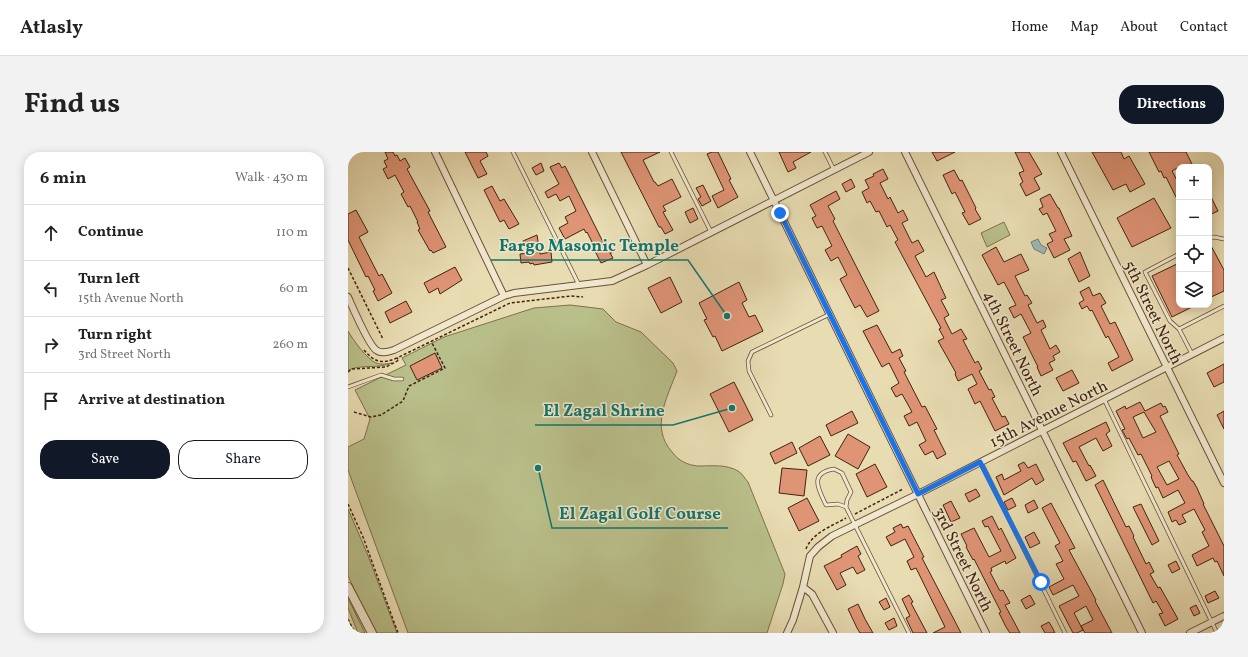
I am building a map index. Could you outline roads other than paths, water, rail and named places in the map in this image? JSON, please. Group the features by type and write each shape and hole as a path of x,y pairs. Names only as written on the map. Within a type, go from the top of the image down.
{"street":[{"path":"434,152 504,296"},
{"path":"592,152 648,265"},
{"name":"3rd Street North","path":"750,152 986,633"},
{"path":"348,298 372,346 380,352 387,352 514,292 579,286 612,281 648,265 869,152"},
{"name":"4th Street North","path":"905,152 1142,633"},
{"name":"5th Street North","path":"1061,152 1224,483"},
{"name":"15th Avenue North","path":"787,633 793,620 803,587 810,556 832,536 918,494 1224,338"},
{"path":"348,587 372,633"},
{"path":"803,587 812,594 832,633"},
{"path":"1190,633 1224,616"}],"lane":[{"path":"513,152 579,286"},
{"path":"671,152 711,232"},
{"path":"825,152 834,170"},
{"path":"1212,238 1224,239"},
{"path":"1176,256 1145,272 1170,321 1179,329 1192,354"},
{"path":"1179,329 1224,306"},
{"path":"771,415 749,372 748,361 752,352 830,313"},
{"path":"348,387 381,375 394,379 402,379"},
{"path":"1104,399 1217,633"},
{"path":"980,462 1065,633"},
{"path":"846,508 838,504 826,505 817,487 818,478 825,470 834,468 842,473 851,492 847,500 846,508 908,633"}],"water":[{"path":"1038,239 1041,245 1047,248 1044,254 1034,249 1031,242"}],"place":[{"name":"Fargo Masonic Temple","path":"727,316"},
{"name":"El Zagal Shrine","path":"732,408"},
{"name":"El Zagal Golf Course","path":"538,468"}]}
